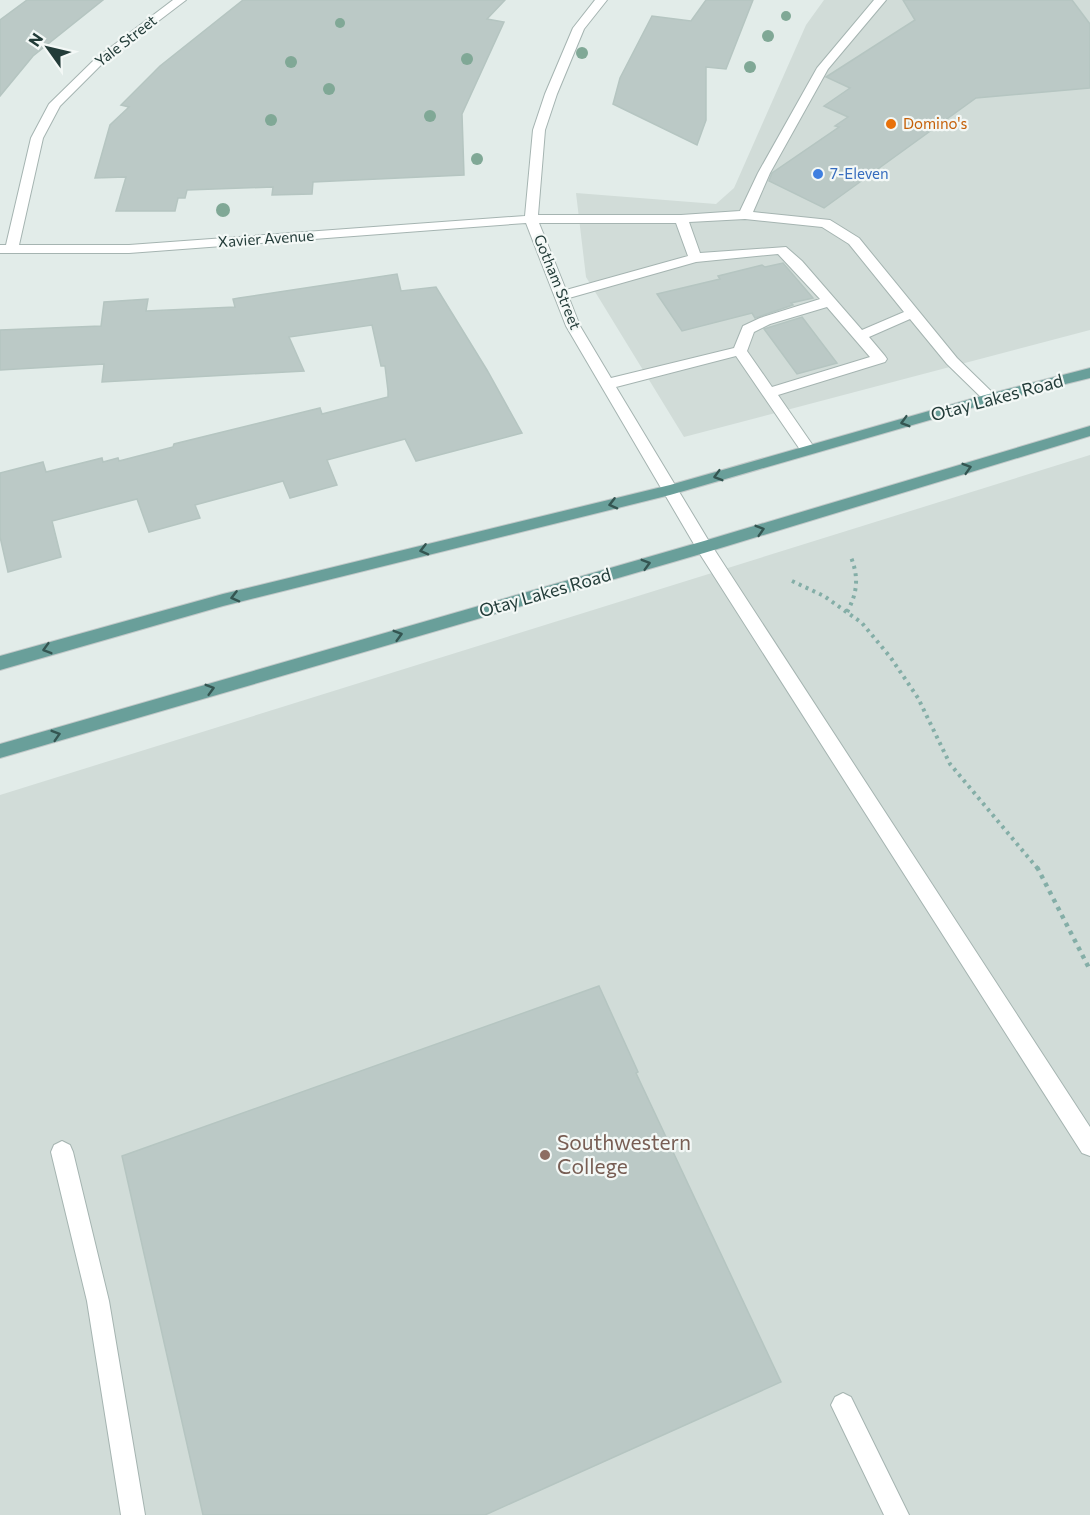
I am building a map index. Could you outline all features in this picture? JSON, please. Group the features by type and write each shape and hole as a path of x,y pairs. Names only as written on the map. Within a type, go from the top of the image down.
{"main road":[{"name":"Otay Lakes Road","path":"0,663 223,600 670,490 990,398 1090,373"},
{"name":"Otay Lakes Road","path":"0,751 704,547 1090,431"}],"street":[{"name":"Yale Street","path":"6,249 37,138 55,104 98,62 180,0"},
{"name":"Gotham Street","path":"601,0 579,28 542,121 531,219 573,326 704,547 1090,1146"},
{"path":"745,215 764,173 823,68 880,0"},
{"name":"Xavier Avenue","path":"6,249 129,249 531,219 681,219 745,215 825,223 854,241 951,361 990,398"},
{"path":"681,219 695,258"},
{"path":"561,296 695,258 781,250 797,264 880,359 769,393"},
{"path":"740,351 747,329 765,321 830,301"},
{"path":"860,336 913,313"},
{"path":"608,384 740,351"},
{"path":"740,351 808,450"},
{"path":"62,1152 98,1301 133,1515"},
{"path":"843,1405 897,1515"}],"path":[{"path":"848,612 856,598 859,585 856,568 850,555"},
{"path":"792,581 824,596 848,612 862,623 891,658 918,698 950,764 1037,867 1090,970"}],"shaded area":[{"path":"824,0 1090,0 1090,330 684,437 586,277 576,193 716,204 734,188 806,25"},
{"name":"Southwestern College","path":"1090,455 1090,1515 0,1515 0,795"}],"building":[{"path":"27,0 103,0 33,56 0,96 0,20"},
{"path":"243,0 505,0 487,19 504,22 462,114 464,175 313,182 312,194 272,195 273,187 187,190 185,198 178,198 175,211 116,211 126,177 95,178 110,125 129,107 121,105 160,66"},
{"path":"706,0 753,0 726,69 706,67 706,120 697,145 613,104 620,78 652,16 691,21"},
{"path":"903,0 1072,0 1090,24 1090,88 976,98 824,208 769,181 772,173 839,127 835,126 848,117 824,106 850,88 826,77 915,20"},
{"path":"783,263 813,298 791,303 793,305 755,318 752,313 682,331 657,294 720,279 718,276 762,265 765,267"},
{"path":"397,274 401,291 436,287 487,370 522,433 416,461 405,439 327,460 337,485 290,498 283,481 195,505 200,518 149,532 137,499 52,521 61,557 8,572 0,537 0,473 43,462 46,472 102,458 103,462 118,458 119,461 173,447 174,444 320,408 322,414 388,397 388,391 385,366 381,366 372,325 289,337 304,371 102,382 104,364 0,370 0,330 101,326 104,302 148,299 146,311 235,307 233,299"},
{"path":"802,317 837,363 797,374 764,329"},
{"path":"599,986 638,1072 636,1073 781,1382 485,1515 203,1515 122,1156"}],"place":[{"name":"Domino's","path":"891,124"},
{"name":"7-Eleven","path":"818,174"},
{"name":"Southwestern College","path":"545,1155"}]}
